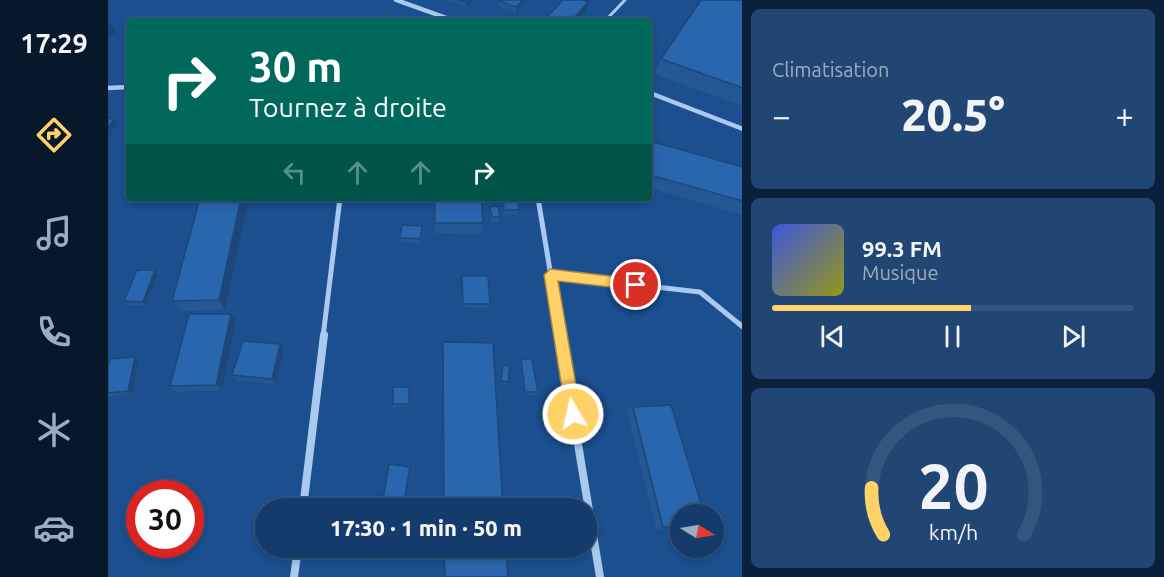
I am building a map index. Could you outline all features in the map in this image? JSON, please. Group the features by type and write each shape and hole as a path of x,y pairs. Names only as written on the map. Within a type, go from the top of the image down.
{"street":[{"path":"396,0 447,18"},
{"path":"108,88 126,87"},
{"path":"652,94 742,129"},
{"path":"304,498 340,201"},
{"path":"538,201 600,577"},
{"path":"550,275 700,292 742,327"},
{"path":"294,577 297,558"}],"lane":[{"path":"608,18 625,0"}],"building":[{"path":"500,0 523,0 516,7"},
{"path":"563,0 588,2 574,18 546,18"},
{"path":"701,0 742,0 742,88 661,59"},
{"path":"108,118 114,119 108,128"},
{"path":"652,142 742,167 742,201 652,176"},
{"path":"199,201 240,201 219,300 172,301"},
{"path":"435,201 481,201 483,223 435,223"},
{"path":"503,201 518,201 519,210 504,210"},
{"path":"498,206 500,217 492,217 490,207"},
{"path":"402,225 422,226 420,239 400,238"},
{"path":"137,270 155,270 143,302 124,301"},
{"path":"462,276 488,276 490,304 463,304"},
{"path":"189,314 231,314 216,385 170,386"},
{"path":"243,341 280,344 272,379 232,375"},
{"path":"443,342 493,343 502,498 444,498"},
{"path":"135,357 128,391 108,393 110,359"},
{"path":"521,359 532,359 538,392 525,392"},
{"path":"503,365 510,366 508,382 501,381"},
{"path":"393,387 409,387 409,404 393,404"},
{"path":"671,405 701,504 670,504 670,527 663,527 633,407"},
{"path":"389,464 410,467 405,498 383,498"},
{"path":"444,558 507,558 508,577 445,577"}],"route":[{"path":"573,414 550,275 636,285"}]}
